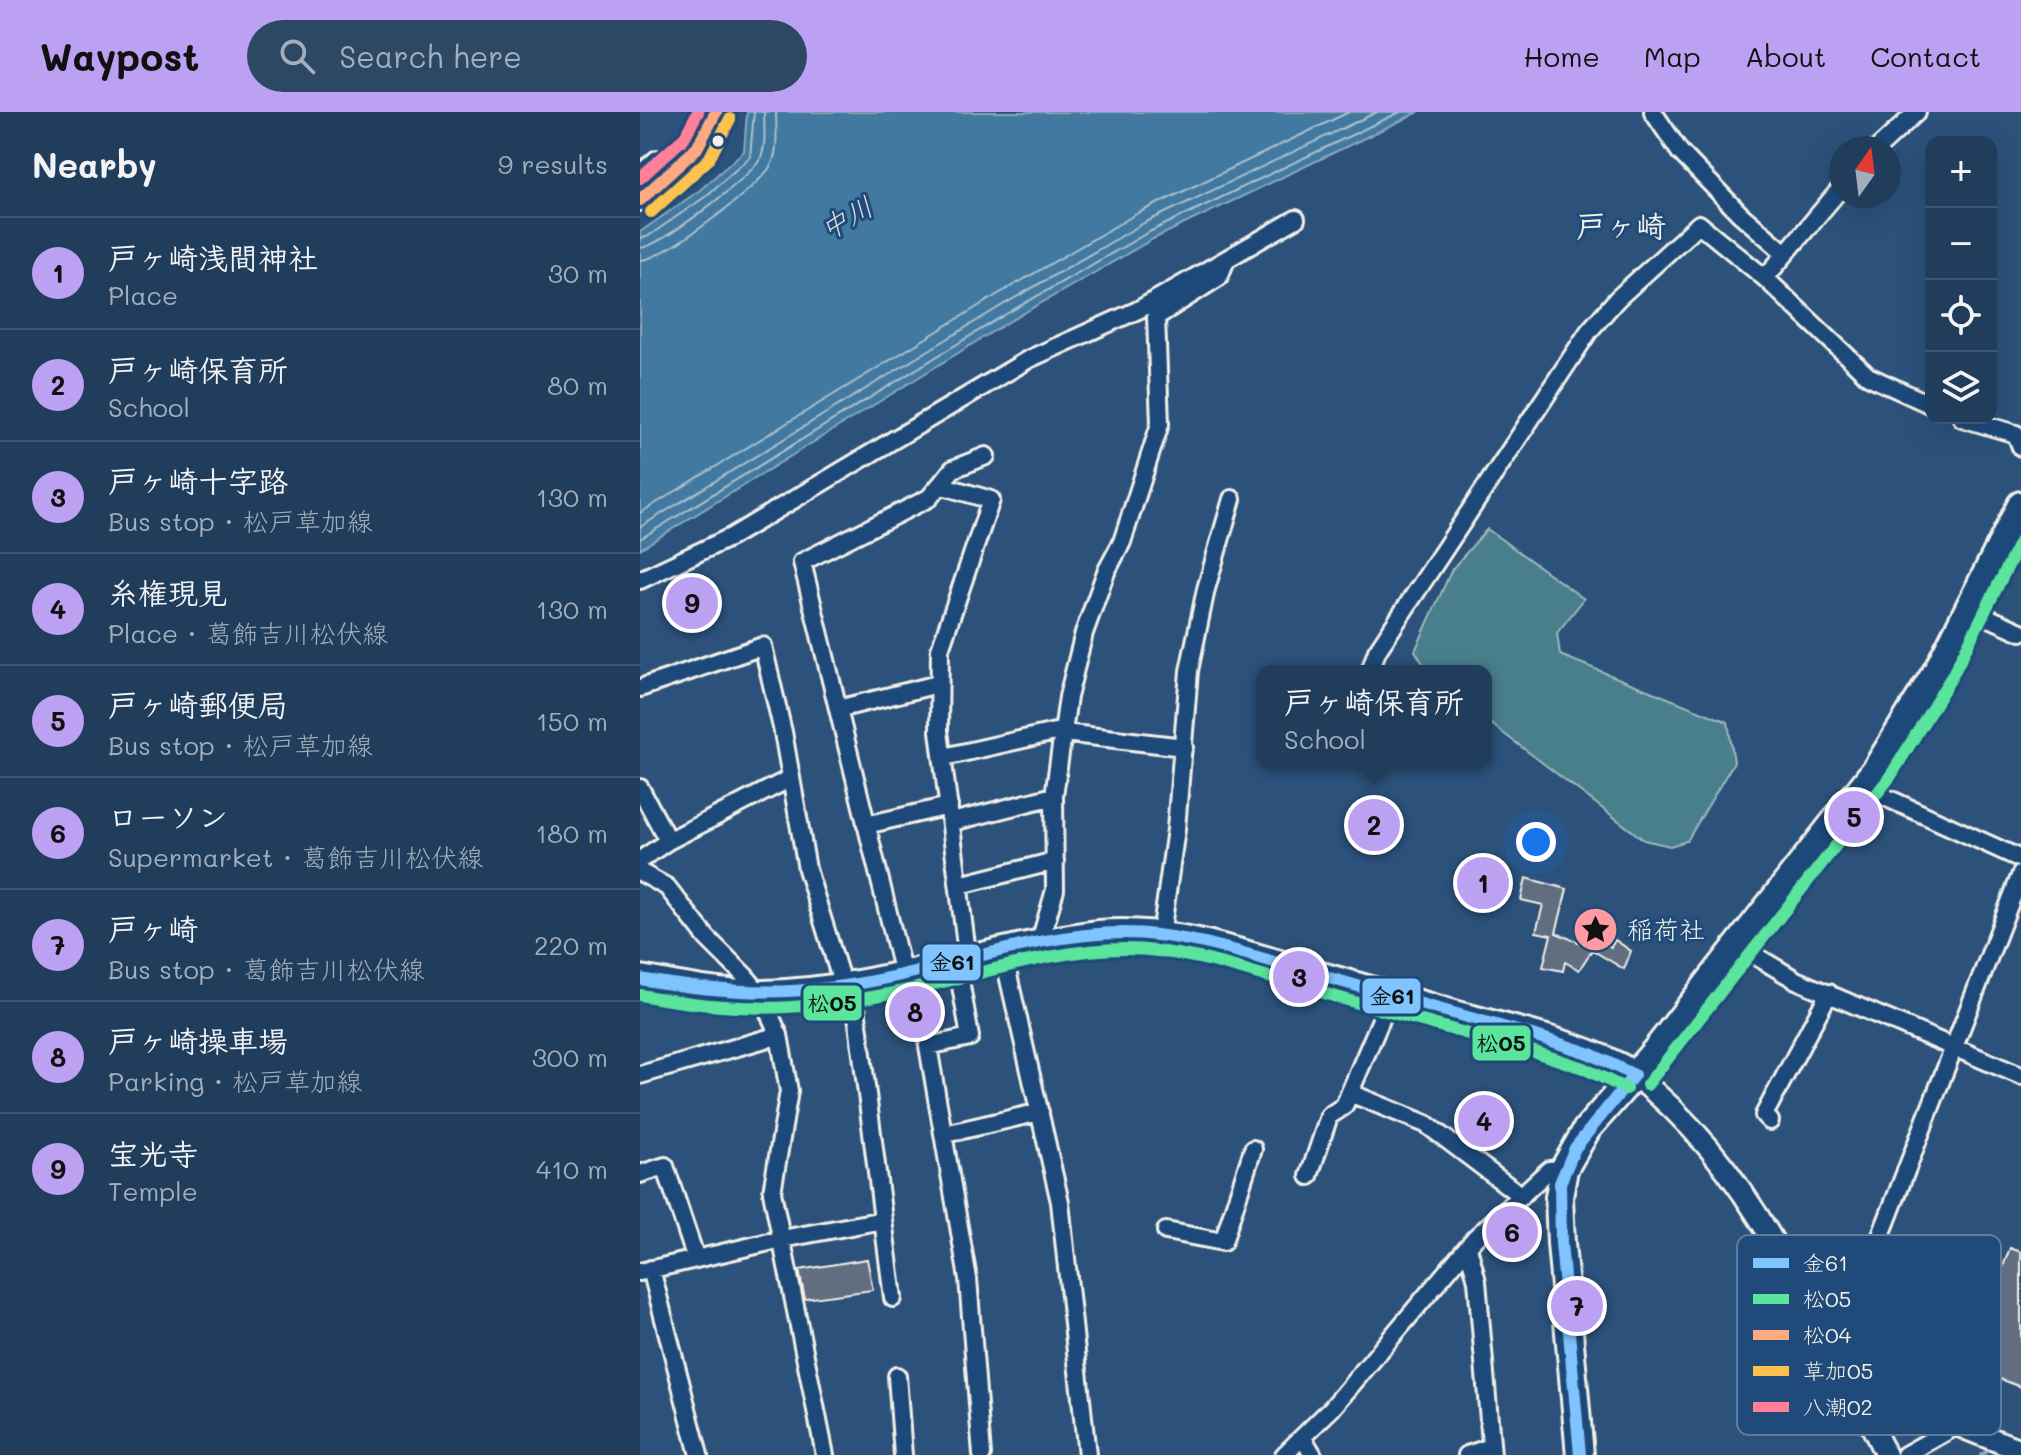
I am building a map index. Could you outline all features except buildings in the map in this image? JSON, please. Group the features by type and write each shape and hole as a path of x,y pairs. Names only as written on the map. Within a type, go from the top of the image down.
{"main road":[{"path":"1580,1455 1561,1241 1559,1197 1564,1169 1587,1129 1739,946 1863,787 1918,705 2021,505"},
{"path":"640,979 760,994 848,985 1102,934 1161,935 1213,945 1391,996 1600,1058 1634,1075"}],"street":[{"path":"640,200 697,148 716,112"},
{"path":"1653,112 1680,152 1740,214 1784,252"},
{"path":"1891,136 1917,112"},
{"path":"640,174 657,159"},
{"path":"1765,278 1829,201"},
{"path":"640,580 731,537 1029,359 1138,310 1296,219"},
{"path":"1372,665 1377,651 1589,331 1617,299 1699,224 1765,278 1868,376 1925,402"},
{"path":"1039,945 1055,890 1054,796 1061,732 1084,633 1106,572 1122,542 1160,424 1156,317 1219,277 1226,260"},
{"path":"1982,424 2016,434 2021,447"},
{"path":"903,974 802,562 929,498 953,469 986,456"},
{"path":"940,485 991,500 949,617 940,649 938,684 960,885 970,1037 928,1046 968,1279 982,1455"},
{"path":"1161,935 1184,747 1189,671 1206,589 1232,499"},
{"path":"1969,609 2021,632"},
{"path":"640,688 763,646 807,869 848,985 893,1298"},
{"path":"838,709 938,684"},
{"path":"944,757 1061,732 1184,747"},
{"path":"640,860 668,841 791,778"},
{"path":"1863,787 2021,859"},
{"path":"640,788 668,841"},
{"path":"866,825 1054,796"},
{"path":"960,885 1055,861"},
{"path":"640,872 667,887 707,938 760,994 779,1035 789,1091 772,1192 825,1455"},
{"path":"1881,1235 2021,874"},
{"path":"1739,946 1796,980 2021,1076"},
{"path":"1003,953 1060,1202 1087,1455"},
{"path":"1770,1121 1764,1115 1829,993"},
{"path":"1309,1176 1329,1116 1344,1106 1391,996"},
{"path":"640,1075 779,1035"},
{"path":"1634,1075 1681,1117 1726,1167 1767,1235"},
{"path":"1350,1093 1426,1124 1520,1195"},
{"path":"945,1134 1040,1112"},
{"path":"1166,1231 1223,1242 1253,1149"},
{"path":"640,1174 665,1166 696,1259"},
{"path":"1284,1455 1303,1438 1468,1247 1549,1170 1564,1169"},
{"path":"699,1455 645,1270 883,1220"},
{"path":"1467,1455 1491,1451 1477,1281 1468,1247"},
{"path":"897,1376 903,1455"},
{"path":"1876,1435 1886,1455"},
{"path":"1905,1455 1940,1435"},
{"path":"1983,1435 2021,1450"},
{"path":"1303,1438 1313,1455"}],"green space":[{"path":"1487,529 1584,599 1557,633 1560,655 1728,722 1734,762 1687,841 1670,846 1644,840 1492,725 1492,665 1424,665 1415,651 1452,569"}],"water":[{"name":"中川","path":"747,112 1419,112 1153,239 1010,321 640,549 640,232 700,190 744,151"}],"waterway":[{"path":"1981,1455 1986,1452"}],"transit line":[{"name":"八潮02","path":"640,178 684,138 698,112"},
{"name":"松04","path":"640,200 697,148 716,112"},
{"name":"草加05","path":"651,212 709,159 730,119"},
{"name":"松05","path":"1647,1085 1890,777 1952,676 2021,540"},
{"name":"金61","path":"640,979 735,991 796,991 892,977 1065,938 1094,934 1147,934 1219,947 1539,1037 1588,1053 1634,1075"},
{"name":"松05","path":"640,995 753,1008 822,1004 894,993 1076,952 1148,950 1220,963 1535,1052 1583,1068 1626,1089"},
{"name":"金61","path":"1580,1455 1561,1243 1560,1183 1575,1148 1634,1075"}],"place":[{"name":"宝光寺","path":"692,603"},
{"name":"戸ヶ崎郵便局","path":"1854,817"},
{"name":"戸ヶ崎保育所","path":"1374,825"},
{"name":"戸ヶ崎浅間神社","path":"1483,883"},
{"name":"稲荷社","path":"1596,929"},
{"name":"戸ヶ崎十字路","path":"1299,977"},
{"name":"戸ヶ崎操車場","path":"915,1012"},
{"name":"糸権現見","path":"1484,1121"},
{"name":"ローソン","path":"1512,1232"},
{"name":"戸ヶ崎","path":"1577,1306"}],"district":[{"name":"戸ヶ崎","path":"1621,225"}]}
